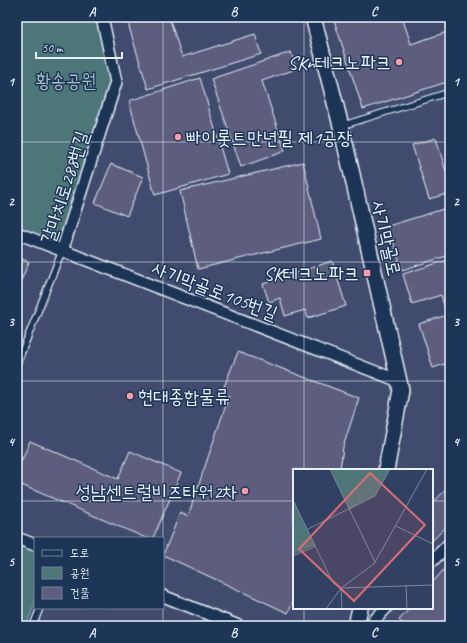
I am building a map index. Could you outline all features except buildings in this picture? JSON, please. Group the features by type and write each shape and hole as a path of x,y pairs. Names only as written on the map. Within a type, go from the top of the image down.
{"street":[{"name":"갈마치로288번길","path":"62,251 116,82 102,17"},
{"name":"사기막골로","path":"313,17 341,126 401,390 386,469"},
{"name":"사기막골로105번길","path":"17,233 399,381"},
{"path":"17,538 34,545"},
{"path":"433,560 450,543"},
{"path":"164,596 239,626"},
{"path":"356,626 360,609"},
{"path":"369,626 385,609"}],"lane":[{"path":"341,126 450,92"},
{"name":"갈마치로288번길","path":"17,364 62,251"},
{"path":"33,626 40,609"}],"shaded area":[{"path":"101,17 450,17 450,626 26,626 34,606 34,609 164,609 164,537 34,537 34,546 17,539 17,224"}],"green space":[{"name":"황송공원","path":"17,17 102,17 116,82 62,251 17,233"},
{"path":"17,539 34,546 34,606 26,626 17,626"}],"place":[{"name":"SKn테크노파크","path":"399,62"},
{"name":"빠이롯트만년필 제1공장","path":"178,137"},
{"name":"SK테크노파크","path":"367,273"},
{"name":"현대종합물류","path":"130,396"},
{"name":"성남센트럴비즈타워2차","path":"245,491"}]}
